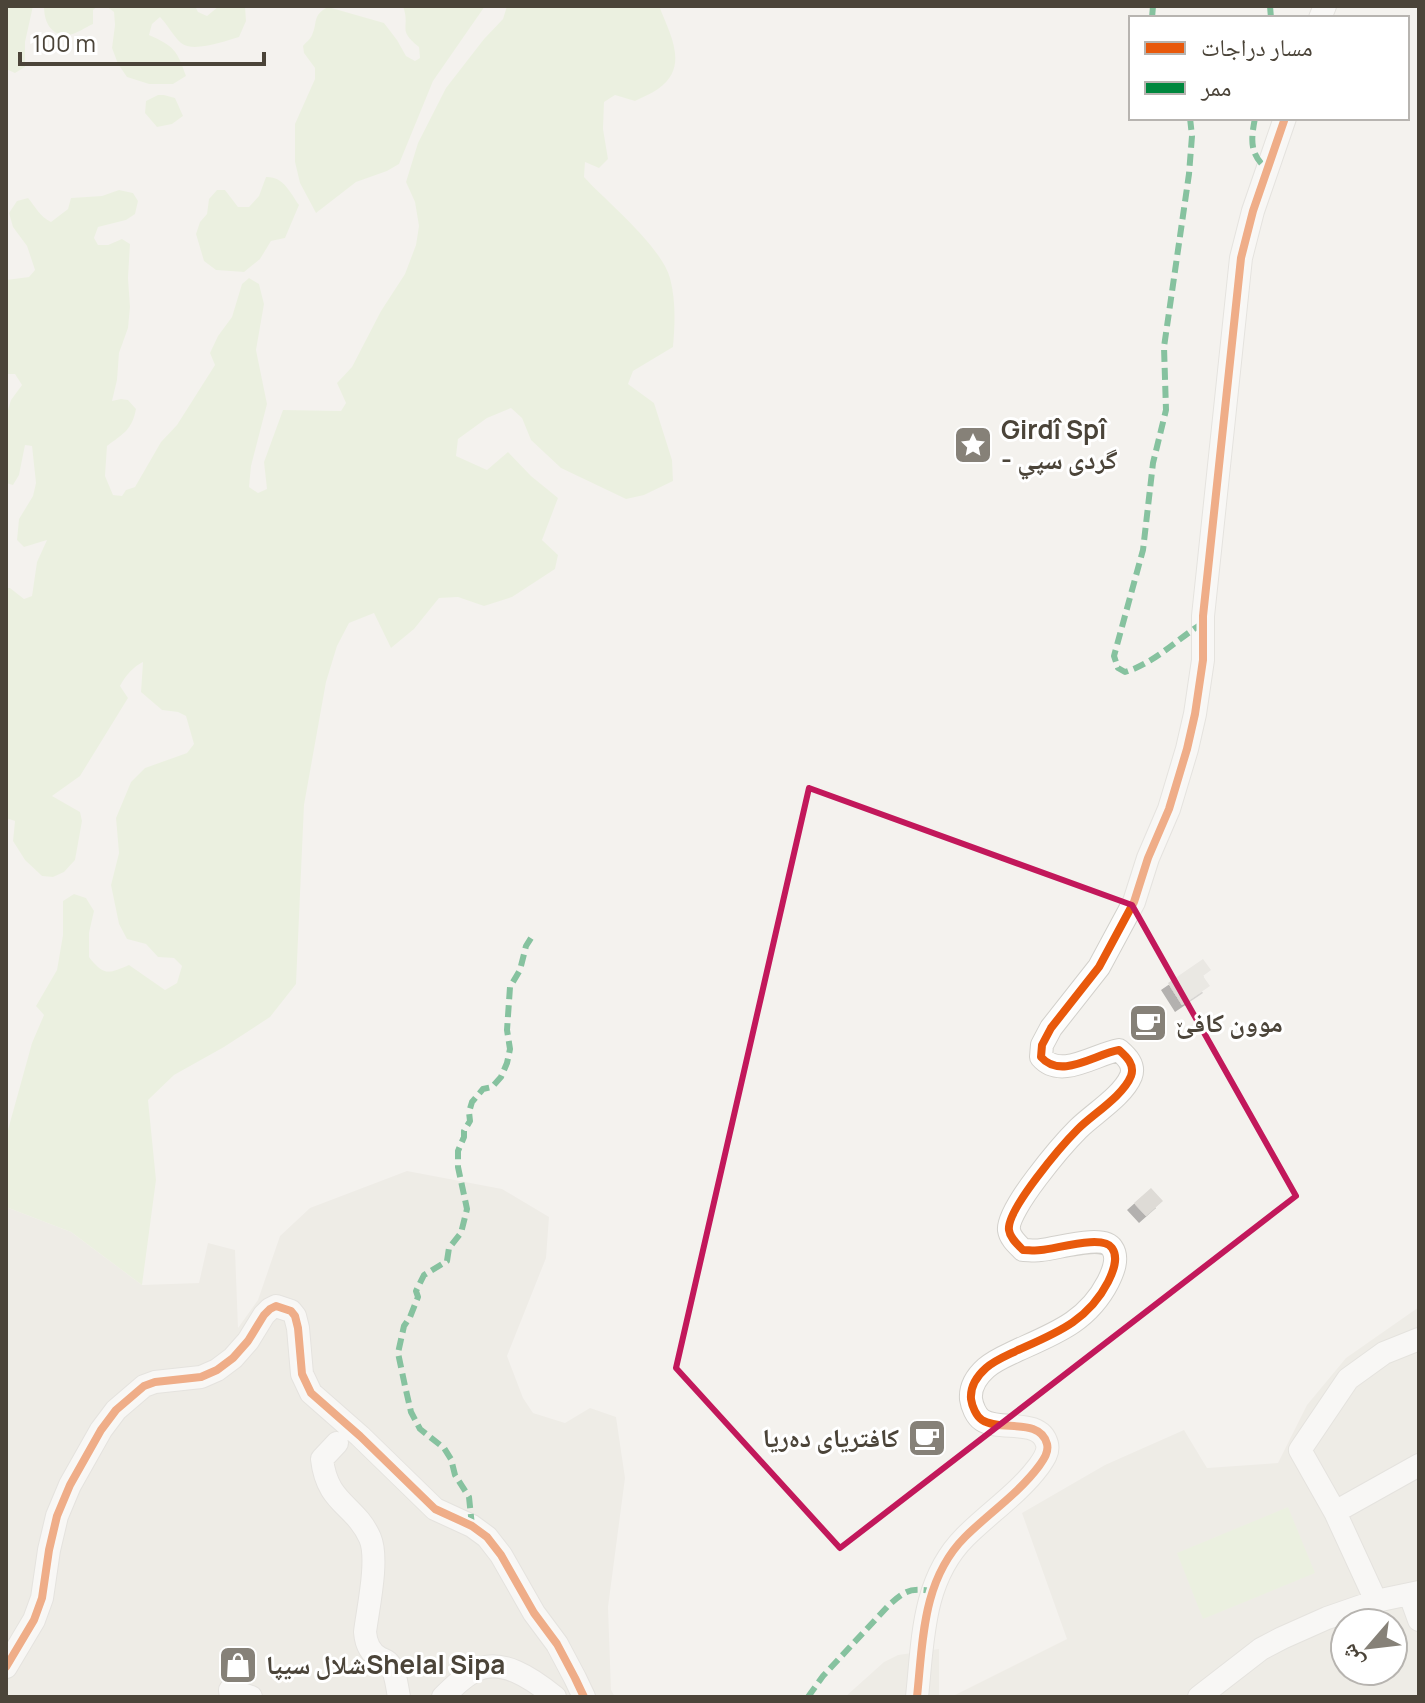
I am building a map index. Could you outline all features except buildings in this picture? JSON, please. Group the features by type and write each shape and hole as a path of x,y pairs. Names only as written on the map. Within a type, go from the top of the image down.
{"street":[{"path":"917,1697 929,1605 942,1566 961,1541 1026,1483 1048,1450 1046,1439 1036,1430 981,1420 973,1408 971,1394 975,1381 988,1366 1062,1330 1090,1310 1112,1275 1115,1260 1112,1248 1106,1243 1023,1250 1014,1241 1009,1229 1011,1214 1041,1172 1078,1129 1121,1090 1131,1076 1132,1066 1119,1050 1059,1067 1048,1064 1041,1057 1042,1045 1051,1028 1099,967 1134,902 1169,809 1187,749 1203,660 1203,616 1241,258 1253,211 1284,120"},
{"path":"6,1667 34,1620 42,1598 57,1516 70,1485 101,1430 116,1410 144,1386 201,1377 217,1370 233,1358 264,1315 276,1306 291,1311 295,1316 302,1374 311,1393 435,1509 472,1526 487,1537 557,1644 584,1697"},
{"path":"1376,1601 1335,1512 1300,1450 1348,1379 1384,1353 1419,1339"},
{"path":"337,1443 322,1459 324,1475 333,1494 371,1540 374,1560 366,1642 371,1652 387,1661 392,1668 399,1697"},
{"path":"1335,1512 1419,1465"},
{"path":"1199,1697 1261,1649 1327,1618 1376,1601 1415,1593 1419,1620"},
{"path":"443,1697 475,1670 489,1666 505,1667 540,1685 555,1697"},
{"path":"231,1697 230,1690 251,1697"}],"highlighted area":[{"path":"809,788 1132,905 1296,1196 840,1548 676,1368"}],"shaded area":[{"path":"407,1171 502,1189 549,1217 546,1258 507,1356 523,1398 533,1413 565,1423 590,1408 616,1417 625,1478 608,1607 611,1690 615,1697 6,1697 6,1207 71,1232 142,1285 199,1283 208,1243 235,1250 238,1328 258,1300 280,1236 310,1208"},
{"path":"1419,1307 1419,1697 951,1697 1067,1639 1022,1513 1105,1465 1184,1430 1207,1468 1278,1463 1307,1405 1346,1358"},
{"path":"939,1649 939,1697 845,1697 884,1662 898,1655"}],"green space":[{"path":"6,6 33,6 25,42 25,67 15,73 6,69"},
{"path":"44,6 98,6 93,10 93,24 67,35 52,30"},
{"path":"106,6 195,6 198,12 207,16 219,6 245,6 246,21 239,37 193,47 181,43 160,17 152,24 149,35 174,50 186,76 173,84 149,84 127,77 118,64 112,48 114,12"},
{"path":"403,6 485,6 433,81 399,164 356,182 316,213 300,183 295,162 295,124 315,79 315,68 304,53 303,46 311,37 317,16 328,7 384,23 406,56 415,61 420,58 419,47 406,32"},
{"path":"507,6 659,6 672,39 675,60 668,80 635,101 615,95 604,102 603,129 608,159 599,168 585,162 584,177 645,239 665,265 670,278 674,312 673,347 633,371 628,384 654,403 672,460 673,481 644,495 626,499 561,468 531,440 522,418 511,408 487,418 458,439 456,456 487,470 508,452 558,498 542,540 558,555 555,569 512,597 484,606 458,597 439,598 414,629 391,648 374,613 349,623 337,646 326,682 304,805 296,984 270,1017 174,1075 148,1100 156,1180 142,1285 71,1232 6,1207 6,1137 32,1043 44,1015 36,1006 57,970 63,935 63,901 74,894 86,898 94,911 89,933 89,957 99,968 107,972 129,965 165,990 177,983 182,966 174,958 158,957 146,944 127,939 119,924 111,885 119,853 116,818 131,782 145,768 187,753 194,744 186,716 162,710 141,692 143,662 130,672 120,686 128,698 80,776 52,796 80,812 82,821 75,860 64,872 53,877 42,876 25,860 13,841 15,821 6,818 6,588 24,599 32,596 37,562 47,540 24,547 17,540 19,519 33,496 36,483 32,446 25,445 19,475 13,485 6,483 6,416 11,400 22,385 15,374 6,374 6,280 29,277 35,270 27,246 13,227 9,213 17,201 28,198 51,222 68,209 71,198 102,196 119,190 133,193 138,201 135,214 126,220 98,227 94,238 98,245 108,245 122,239 130,244 128,328 119,353 112,401 128,400 136,409 129,427 107,446 105,476 113,495 122,496 126,490 135,487 161,442 177,425 215,365 210,353 232,317 242,284 249,278 259,284 264,304 256,350 267,404 251,466 249,487 258,493 267,489 264,462 283,410 341,411 346,403 337,383 352,367 381,311 405,274 416,245 419,226 415,202 406,182 418,143 446,88 503,19"},
{"path":"158,95 175,98 183,116 172,124 157,127 145,113 146,101"},
{"path":"266,177 282,182 299,205 285,238 271,241 260,259 244,272 216,270 204,261 196,234 207,214 209,199 217,190 225,190 238,207 249,207 259,196"},
{"path":"1288,1507 1315,1573 1203,1619 1177,1553"}],"marked path":[{"path":"1152,16 1153,6"},
{"path":"1270,6 1271,16"},
{"path":"1190,120 1189,174 1164,347 1166,410 1153,463 1143,550 1114,656 1118,668 1125,672 1146,663 1203,623"},
{"path":"1255,120 1254,152 1267,169"},
{"path":"472,1526 469,1497 455,1475 451,1459 444,1448 420,1429 411,1412 398,1353 404,1326 418,1297 416,1291 424,1275 447,1261 449,1248 461,1233 467,1209 458,1167 458,1151 470,1121 472,1102 483,1089 492,1087 501,1077 507,1063 510,1049 507,1030 510,987 520,970 531,938"},
{"path":"808,1697 823,1676 889,1605 909,1591 932,1591"}],"cycle path":[{"path":"917,1697 923,1633 940,1572 965,1537 1031,1476 1047,1450 1043,1436 1036,1431 990,1423 980,1418 972,1402 973,1386 980,1374 993,1363 1081,1316 1100,1295 1114,1265 1112,1248 1099,1242 1023,1250 1012,1238 1010,1221 1049,1162 1078,1129 1121,1091 1132,1072 1127,1058 1119,1050 1078,1064 1058,1066 1041,1057 1042,1045 1051,1028 1099,967 1134,902 1169,809 1187,749 1203,660 1203,616 1241,258 1253,211 1284,120"},
{"path":"6,1667 34,1620 42,1598 57,1516 70,1485 101,1430 116,1410 144,1386 201,1377 217,1370 233,1358 264,1315 276,1306 291,1311 295,1316 302,1374 311,1393 435,1509 472,1526 487,1537 557,1644 584,1697"}],"place":[{"name":"Girdî Spî - گردی سپي","path":"973,445"},
{"name":"موون کافێ","path":"1148,1023"},
{"name":"کافتریای دەریا","path":"927,1438"},
{"name":"شلال سیپاShelal Sipa","path":"238,1665"}]}
